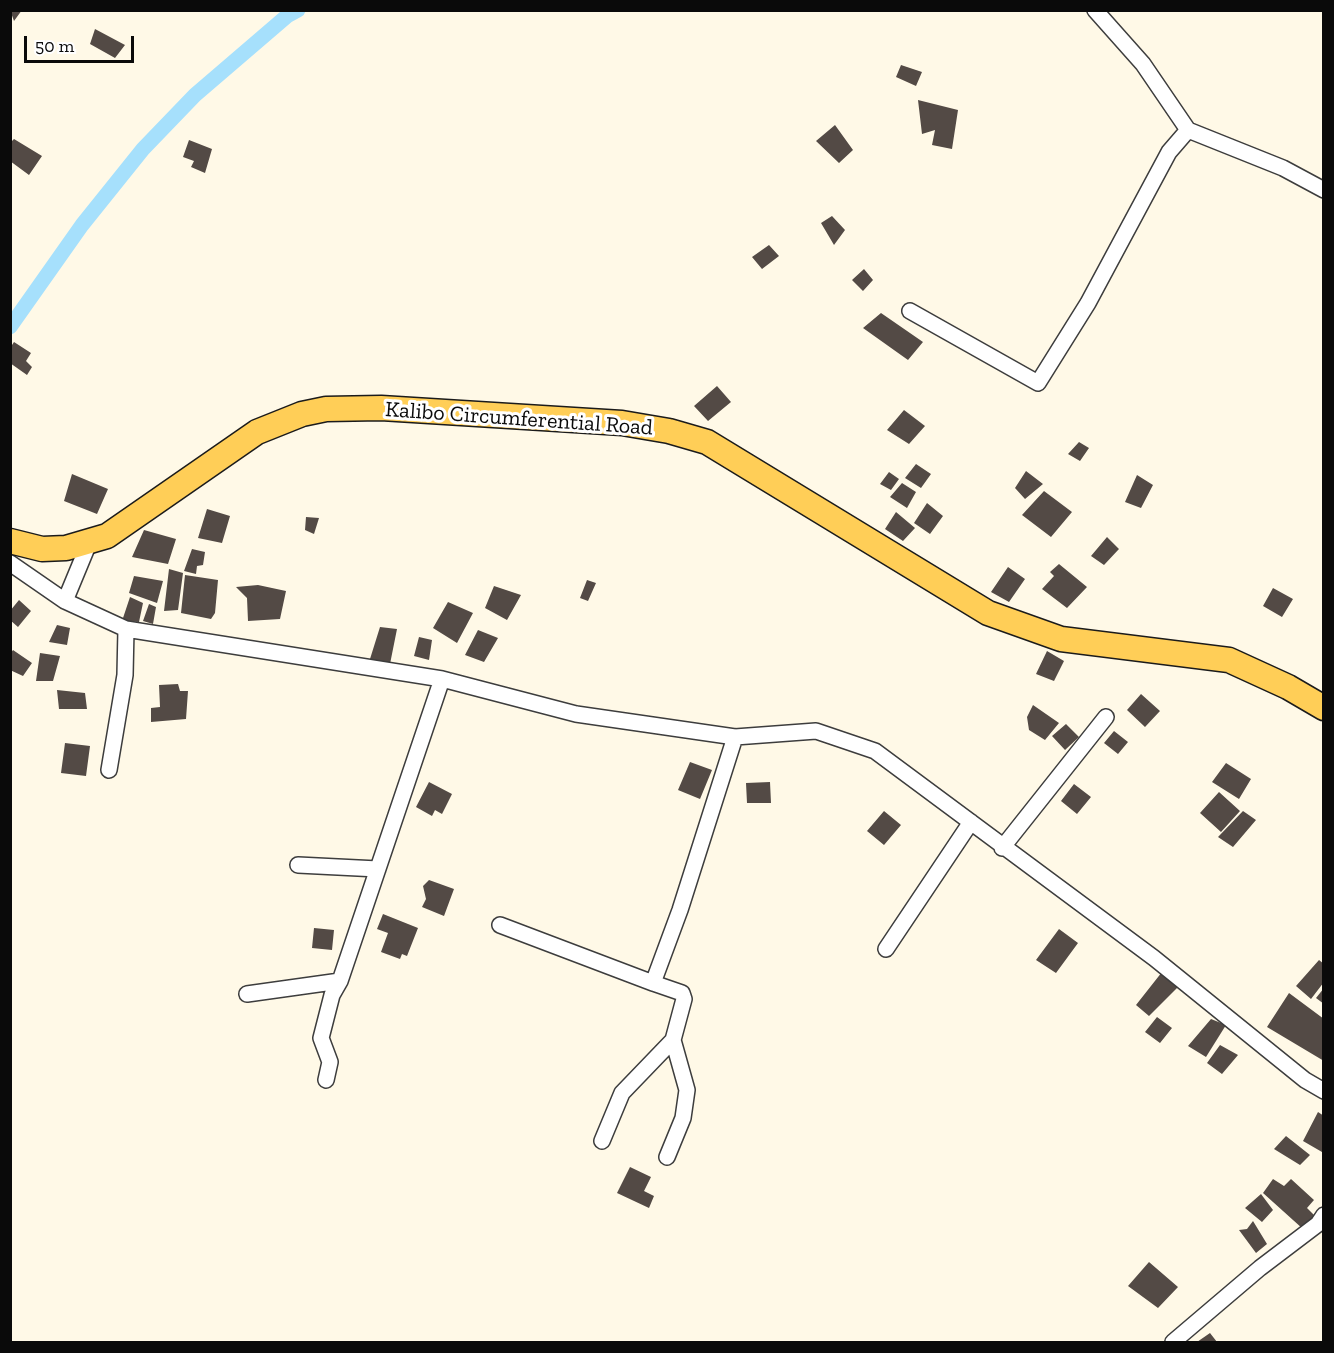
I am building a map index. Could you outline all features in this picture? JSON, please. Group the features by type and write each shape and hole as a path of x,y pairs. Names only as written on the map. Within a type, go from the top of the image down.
{"main road":[{"name":"Kalibo Circumferential Road","path":"10,541 42,549 89,543 108,536 257,432 302,414 326,409 381,408 621,423 669,431 707,442 988,613 1061,639 1228,660 1288,687 1323,708"}],"street":[{"path":"1095,10 1143,64 1188,130 1283,168 1323,190"},
{"path":"910,311 1038,383 1088,303 1169,152 1188,130"},
{"path":"65,602 89,543"},
{"path":"10,563 65,602 126,629 442,680 576,714 735,737 816,730 875,751 1002,848 1154,958 1305,1080 1323,1091"},
{"path":"109,770 125,675 126,629"},
{"path":"326,1080 330,1062 321,1038 332,994 340,981 442,680"},
{"path":"1002,848 1106,717"},
{"path":"653,982 681,910 735,737"},
{"path":"886,949 970,822"},
{"path":"298,865 378,869"},
{"path":"500,925 682,993 684,999 672,1040 622,1093 603,1141"},
{"path":"247,994 340,981"},
{"path":"667,1156 682,1118 687,1090 672,1040"},
{"path":"1173,1342 1260,1268 1322,1222"}],"building":[{"path":"10,10 22,10 14,21"},
{"path":"95,29 125,45 115,58 90,44"},
{"path":"901,65 922,72 916,86 896,77"},
{"path":"918,100 958,110 952,149 932,145 935,130 922,134"},
{"path":"835,125 853,150 839,163 816,141"},
{"path":"14,139 42,156 29,175 10,161 10,143"},
{"path":"189,140 212,149 205,173 191,167 194,161 183,157"},
{"path":"832,216 845,230 834,245 821,223"},
{"path":"769,245 779,256 762,269 752,257"},
{"path":"864,269 873,280 863,291 852,280"},
{"path":"881,313 923,342 908,360 863,328"},
{"path":"14,342 31,353 26,361 32,367 27,375 10,363 10,348"},
{"path":"717,386 731,402 708,421 694,406"},
{"path":"904,410 925,426 909,444 887,430"},
{"path":"1079,442 1089,448 1080,461 1068,454"},
{"path":"916,464 931,474 921,488 905,478"},
{"path":"1026,471 1043,484 1025,499 1015,488"},
{"path":"889,472 899,479 891,490 880,484"},
{"path":"72,474 108,489 97,514 64,501"},
{"path":"1137,475 1153,485 1141,508 1125,502"},
{"path":"902,483 916,492 907,508 890,497"},
{"path":"1044,491 1072,512 1051,537 1022,515"},
{"path":"927,503 943,516 930,534 914,523"},
{"path":"207,509 230,516 222,543 198,538"},
{"path":"896,512 915,528 903,541 885,529"},
{"path":"306,517 319,518 314,534 305,530"},
{"path":"144,530 176,539 168,564 132,557"},
{"path":"1107,537 1119,549 1104,565 1091,556"},
{"path":"192,549 205,552 203,565 197,566 196,574 184,571"},
{"path":"1059,564 1087,587 1067,608 1042,589 1054,576 1050,572"},
{"path":"1008,567 1025,579 1009,602 991,592"},
{"path":"169,569 183,573 178,610 164,611"},
{"path":"185,575 218,580 215,613 211,619 181,613"},
{"path":"134,576 163,581 157,603 129,593"},
{"path":"587,580 596,583 588,601 580,598"},
{"path":"258,585 286,591 280,619 248,621 247,598 236,587"},
{"path":"494,586 521,595 507,620 485,608"},
{"path":"1273,588 1293,599 1282,617 1263,606"},
{"path":"130,597 143,603 139,622 122,621"},
{"path":"19,600 31,611 18,627 10,620 10,611"},
{"path":"448,602 473,613 457,643 433,628"},
{"path":"149,604 156,607 153,624 143,621"},
{"path":"57,625 70,628 67,645 49,642"},
{"path":"380,627 397,629 390,664 370,659"},
{"path":"478,630 498,638 484,662 465,655"},
{"path":"419,637 432,640 429,660 414,656"},
{"path":"13,650 32,663 23,676 10,670 10,654"},
{"path":"1047,651 1064,661 1054,681 1036,674"},
{"path":"40,653 60,656 53,681 36,681"},
{"path":"178,684 180,691 188,691 186,719 151,722 151,708 160,707 159,685"},
{"path":"57,690 85,693 87,709 59,709"},
{"path":"1141,694 1160,711 1145,727 1127,710"},
{"path":"1033,705 1059,723 1045,740 1029,730 1027,717"},
{"path":"1066,724 1079,737 1065,750 1052,736"},
{"path":"1114,731 1128,742 1118,754 1104,743"},
{"path":"65,743 90,746 86,776 61,773"},
{"path":"690,762 712,770 700,799 678,790"},
{"path":"1226,763 1251,779 1239,799 1212,782"},
{"path":"429,782 452,794 442,814 435,810 432,816 416,807"},
{"path":"770,782 771,803 747,803 746,783"},
{"path":"1074,784 1091,797 1077,814 1061,801"},
{"path":"1219,792 1240,811 1221,832 1200,813"},
{"path":"884,811 901,825 884,845 867,831"},
{"path":"1243,811 1256,820 1233,847 1218,837"},
{"path":"429,880 454,889 444,916 422,907 426,899 423,886"},
{"path":"383,914 418,928 407,956 402,954 400,959 381,952 388,933 377,929"},
{"path":"314,928 334,930 332,950 312,948"},
{"path":"1059,929 1078,943 1056,973 1036,960"},
{"path":"1319,960 1324,964 1324,982 1311,999 1296,986"},
{"path":"1162,972 1178,987 1149,1016 1136,1005"},
{"path":"1324,988 1324,1004 1316,998"},
{"path":"1289,993 1324,1019 1324,1061 1267,1027"},
{"path":"1157,1017 1172,1028 1160,1043 1145,1032"},
{"path":"1211,1019 1226,1025 1206,1057 1188,1046"},
{"path":"1220,1045 1238,1055 1222,1074 1207,1063"},
{"path":"1318,1112 1324,1116 1322,1152 1303,1141"},
{"path":"1286,1136 1310,1155 1300,1165 1274,1149"},
{"path":"630,1167 651,1177 644,1191 654,1196 649,1208 617,1193"},
{"path":"1273,1179 1284,1186 1291,1179 1314,1200 1307,1208 1315,1216 1303,1229 1263,1193"},
{"path":"1261,1194 1273,1210 1262,1222 1245,1208"},
{"path":"1253,1221 1267,1244 1256,1253 1239,1230 1247,1229"},
{"path":"1149,1262 1178,1287 1158,1308 1128,1286"},
{"path":"1210,1333 1217,1342 1197,1342"}],"waterway":[{"path":"10,327 82,225 143,149 195,95 287,16 298,10"}]}
